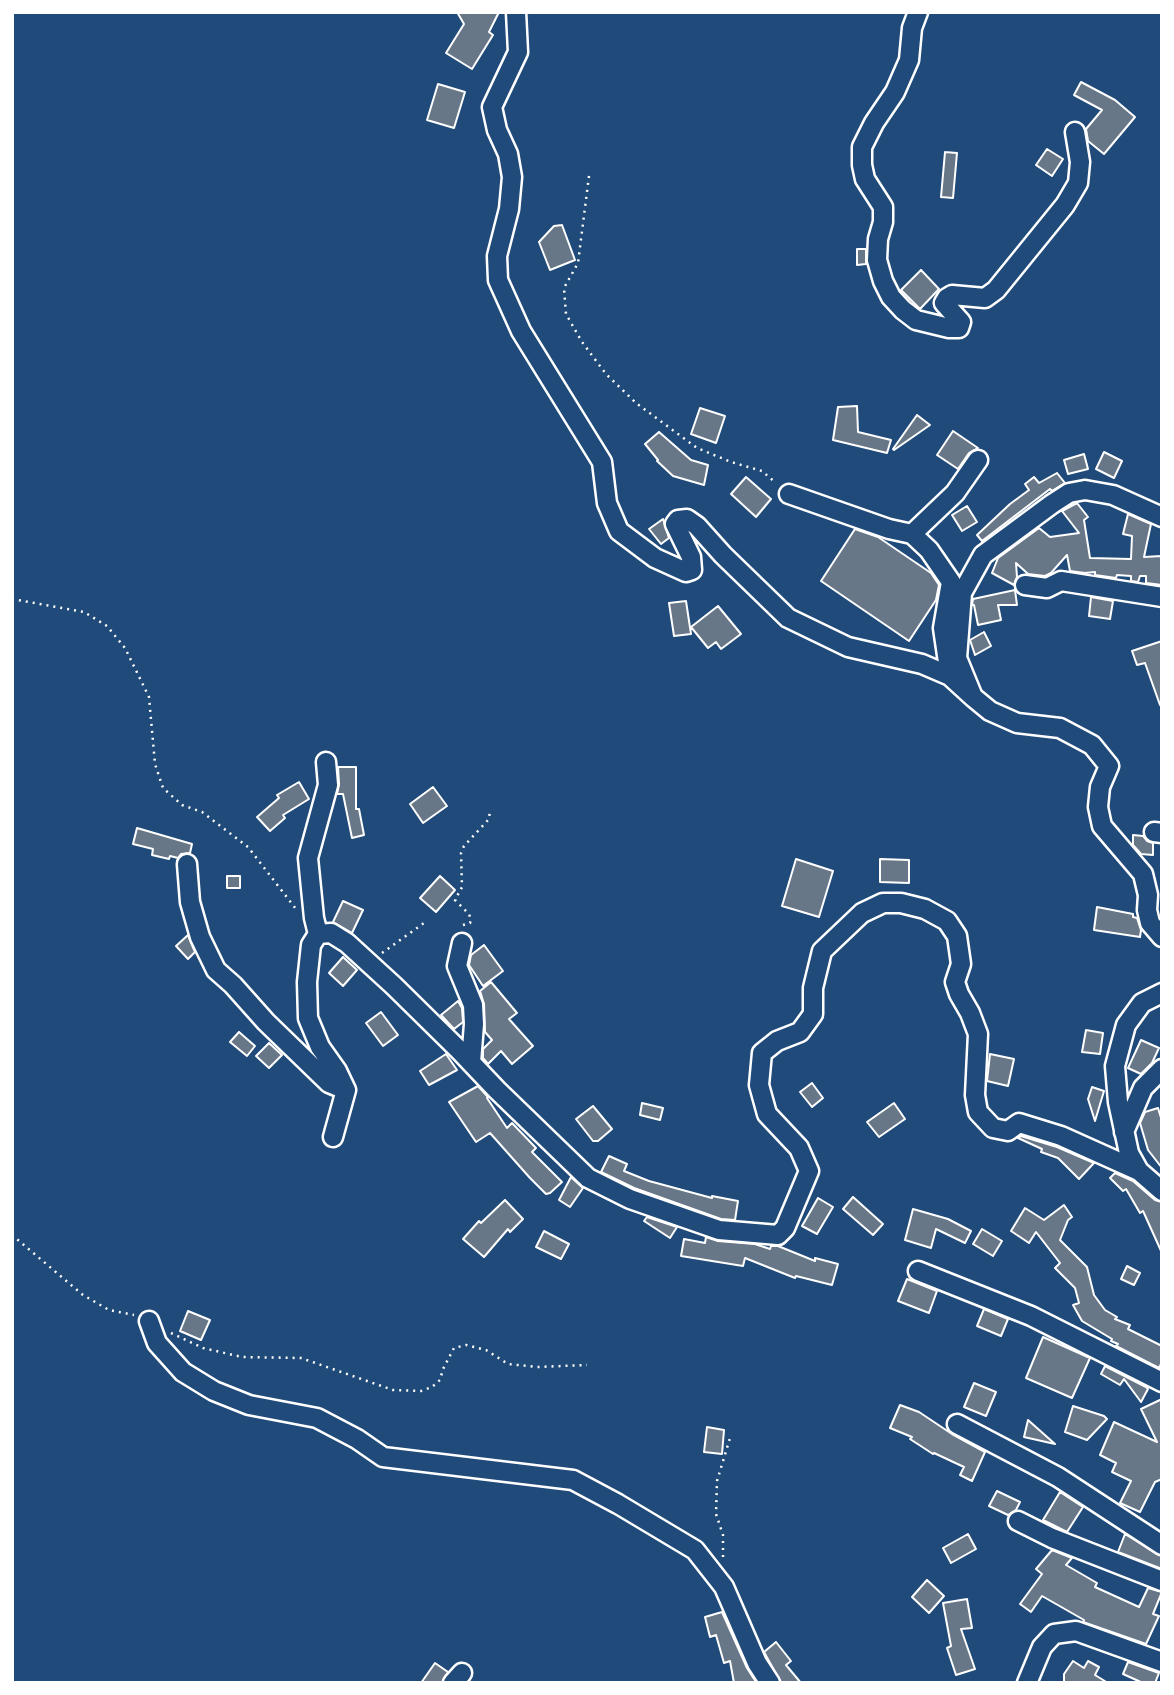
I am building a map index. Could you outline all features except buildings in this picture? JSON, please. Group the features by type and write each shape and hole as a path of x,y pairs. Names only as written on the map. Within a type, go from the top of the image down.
{"street":[{"path":"516,12 519,52 492,107 497,130 508,154 512,177 509,209 497,256 498,280 521,331 602,462 607,503 619,531 655,558 686,572 692,570 691,557 675,524 678,520 687,519 788,618 848,647 922,664 950,676 990,711 1017,723 1060,728 1092,745 1109,766 1100,787 1098,807 1102,826 1143,873 1154,909 1150,923 1162,937"},
{"path":"918,12 912,28 909,60 895,92 862,147 865,179 883,207 877,260 883,281 891,297 916,320 959,328 961,322 944,303 947,298 952,295 985,298 996,290 1065,205 1078,183 1080,162 1075,132"},
{"path":"912,534 955,493 978,460"},
{"path":"974,697 957,658 962,593 983,555 1052,504 1085,489 1113,495 1162,517"},
{"path":"789,494 889,529 912,534 929,550 951,582 943,628 950,676"},
{"path":"1025,585 1047,587 1061,580 1162,597"},
{"path":"326,762 328,785 308,858 318,934 309,958 308,1018 320,1047 337,1071 346,1090 333,1137"},
{"path":"187,864 190,902 200,937 216,970 329,1083 346,1090"},
{"path":"318,934 331,933 348,943 588,1178 630,1199 719,1230 778,1235 785,1228 809,1171 799,1148 766,1114 759,1084 762,1053 777,1041 800,1032 813,1014 813,988 822,951 862,914 883,903 901,903 925,909 947,921 957,936 961,964 955,982 958,995 970,1013 978,1034 975,1096 978,1112 993,1128 1007,1131 1019,1123 1061,1136 1139,1171 1162,1191"},
{"path":"462,943 457,966 472,1005 474,1024 471,1062"},
{"path":"1139,1171 1129,1153 1124,1132 1115,1066 1126,1025 1142,1003 1162,993"},
{"path":"1124,1132 1143,1087 1162,1069"},
{"path":"918,1271 1031,1316 1162,1382"},
{"path":"149,1321 157,1343 183,1372 214,1391 249,1405 317,1418 357,1439 383,1457 573,1480 618,1504 695,1550 724,1587 757,1663 770,1683"},
{"path":"957,1424 1058,1477 1162,1545"},
{"path":"1018,1521 1052,1538 1162,1581"},
{"path":"1027,1683 1042,1647 1054,1634 1065,1632 1076,1631 1162,1661"}],"path":[{"path":"589,176 578,263 564,288 566,314 582,342 606,374 636,403 697,448 762,471 789,494"},
{"path":"12,598 84,612 107,626 125,648 149,697 155,765 163,788 182,805 202,812 247,847 297,909"},
{"path":"462,943 456,931 471,920 469,914 455,900 461,887 461,853 464,846 489,820 490,810"},
{"path":"361,956 379,954 424,923"},
{"path":"12,1235 83,1295 109,1310 132,1314 203,1348 242,1357 301,1358 393,1390 421,1391 440,1380 454,1348 466,1345 486,1350 508,1364 537,1367 587,1365"},
{"path":"724,1587 723,1535 716,1514 717,1481 730,1438"}]}
